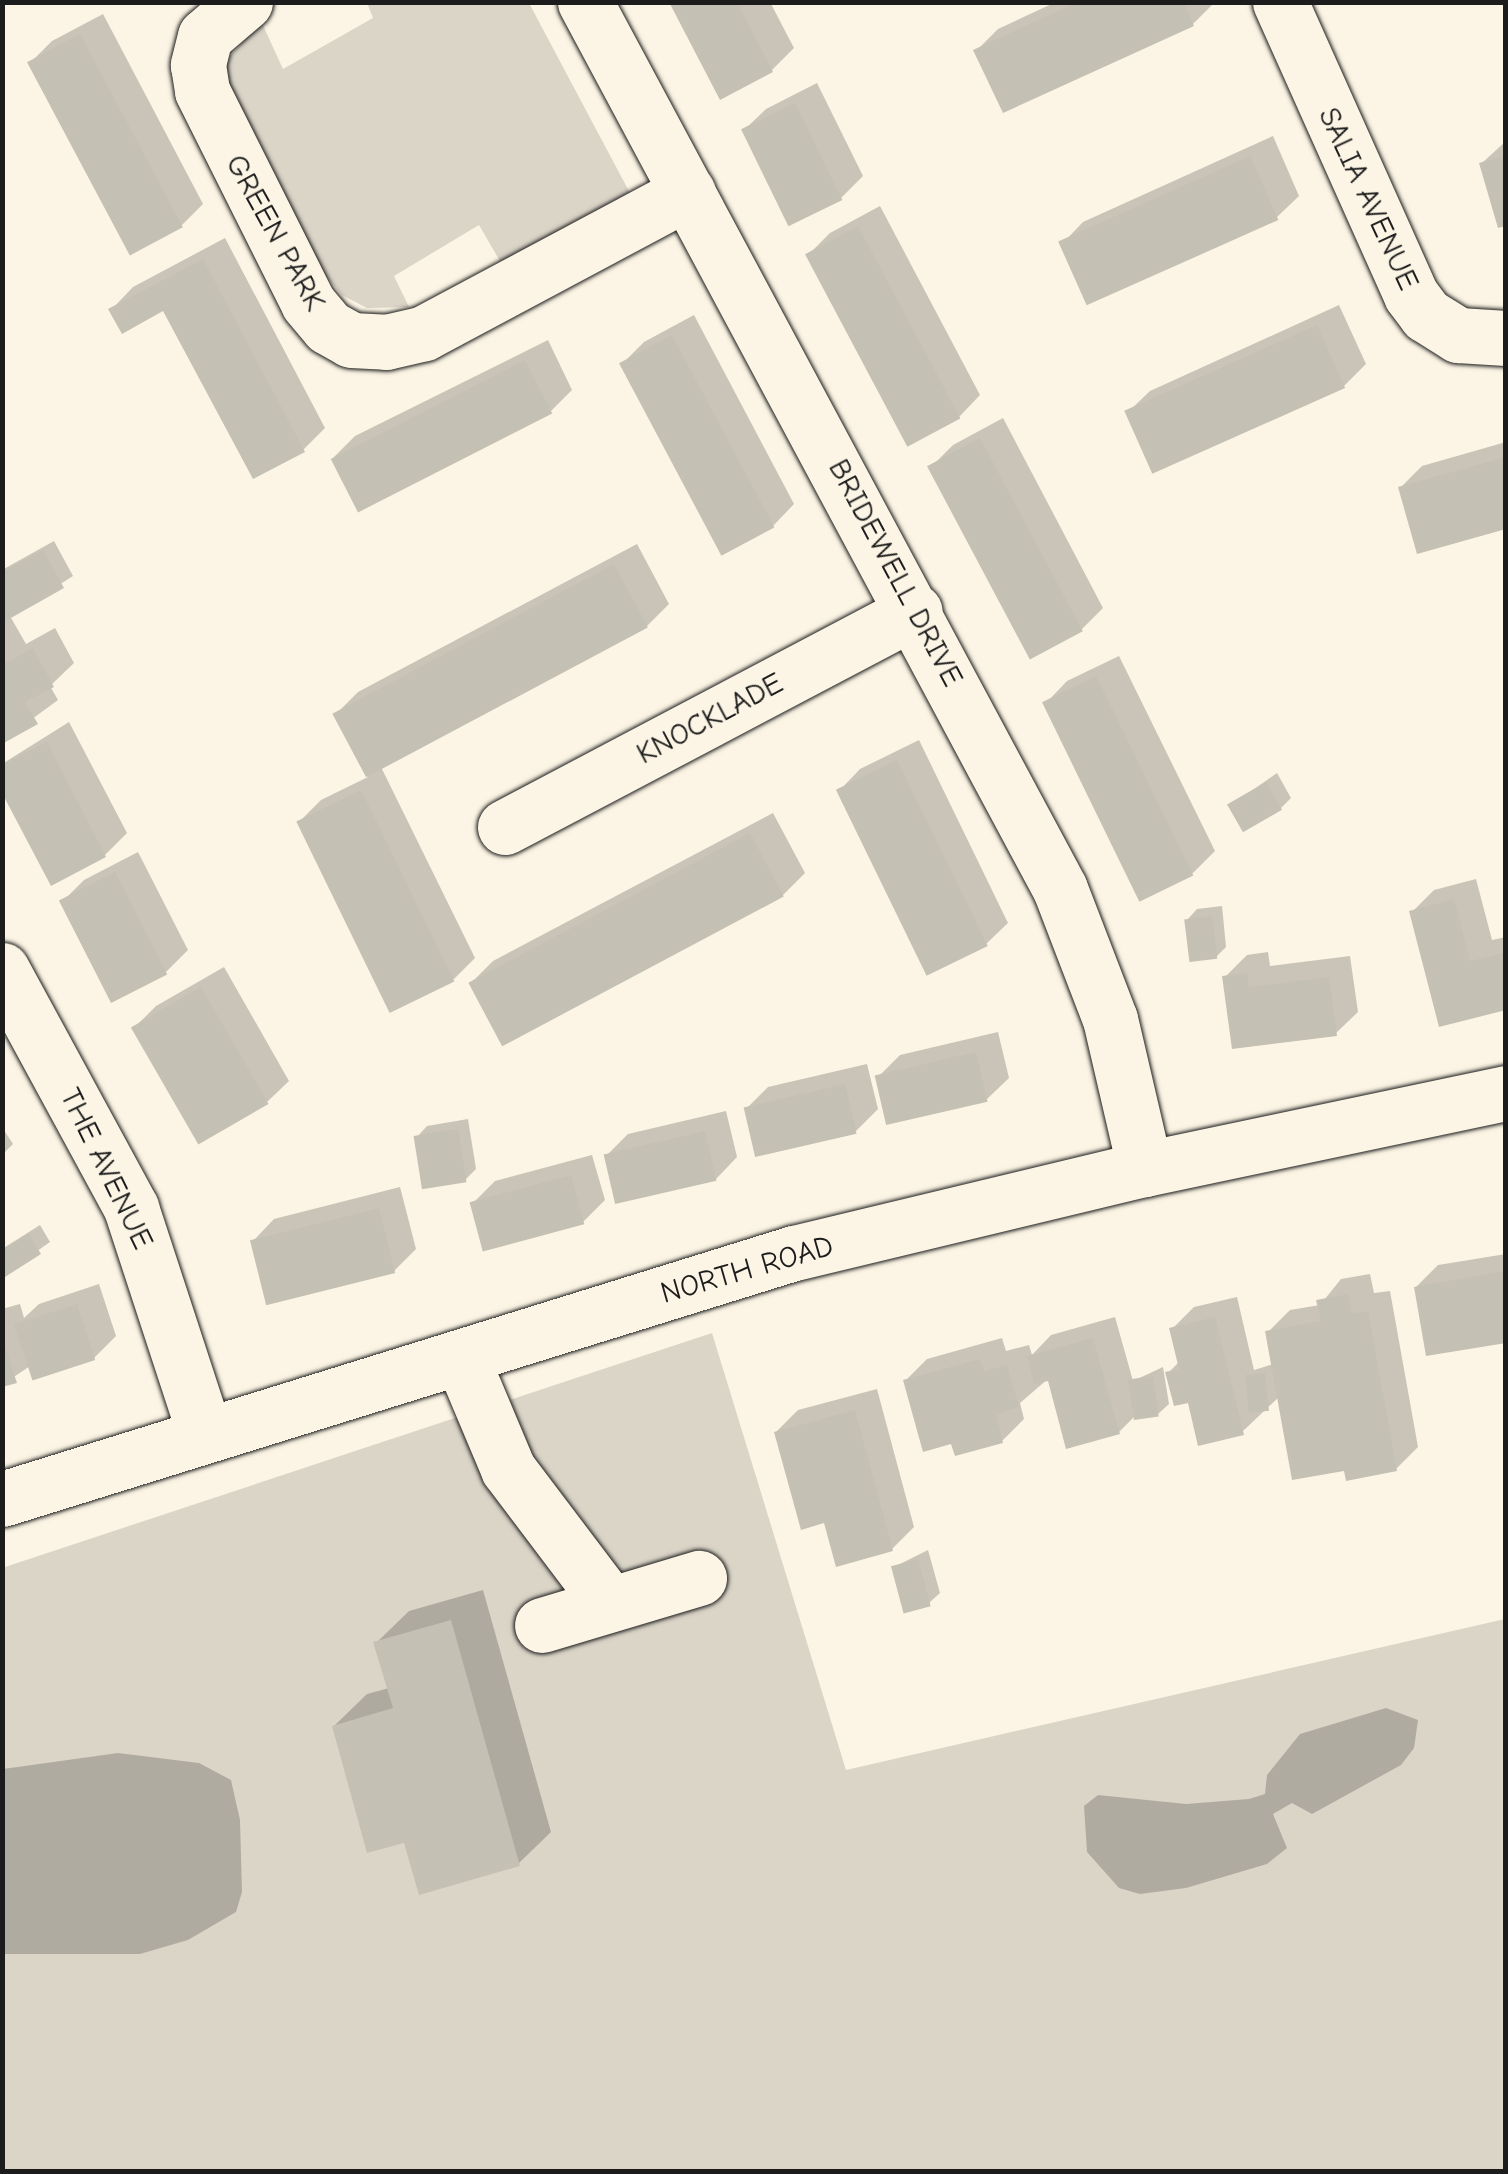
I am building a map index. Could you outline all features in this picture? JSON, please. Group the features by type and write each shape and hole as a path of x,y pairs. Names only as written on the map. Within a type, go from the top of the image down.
{"street":[{"name":"GREEN PARK","path":"246,2 205,36 198,66 202,91 308,303 328,328 351,340 386,342 424,333 688,192"},
{"name":"BRIDEWELL DRIVE","path":"585,2 1012,793 1088,954 1145,1168"},
{"name":"SALIA AVENUE","path":"1280,2 1411,296 1426,315 1458,335 1506,338"},
{"name":"KNOCKLADE","path":"505,826 915,611"},
{"name":"THE AVENUE","path":"2,970 130,1208 205,1435"},
{"name":"NORTH ROAD","path":"2,1499 794,1253 1145,1168 1506,1093"},
{"path":"462,1358 508,1468 610,1604"},
{"path":"542,1625 699,1578"}],"shaded area":[{"path":"367,3 529,3 631,195 504,268 479,225 394,276 409,307 367,308 342,295 325,275 226,81 225,62 261,21 283,69 373,18"},
{"path":"712,1333 846,1770 1505,1619 1505,2171 3,2171 2,1568"},
{"path":"1386,1708 1418,1720 1414,1748 1401,1765 1312,1814 1292,1803 1273,1814 1287,1848 1267,1864 1186,1888 1140,1894 1119,1888 1087,1852 1084,1806 1098,1795 1186,1804 1249,1799 1265,1794 1267,1775 1300,1734"},
{"path":"118,1753 199,1763 231,1780 240,1820 242,1892 236,1912 188,1940 140,1954 3,1954 3,1769"}],"building":[{"path":"669,2 737,2 773,72 720,100"},
{"path":"1078,2 1183,2 1194,26 1003,113 973,50"},
{"path":"80,34 183,227 130,256 27,62"},
{"path":"795,103 842,200 788,226 741,129"},
{"path":"1506,155 1506,226 1498,228 1479,163"},
{"path":"1250,156 1278,220 1087,305 1058,241"},
{"path":"858,226 960,418 907,447 805,254"},
{"path":"203,259 305,452 253,479 163,311 122,334 108,309"},
{"path":"1317,325 1345,388 1152,474 1124,411"},
{"path":"672,335 774,527 721,556 619,363"},
{"path":"525,360 552,413 358,512 331,459"},
{"path":"980,438 1083,631 1030,660 927,466"},
{"path":"1506,457 1506,529 1417,554 1398,487"},
{"path":"43,550 64,588 2,623 2,572"},
{"path":"614,564 648,628 366,777 332,714"},
{"path":"33,648 54,687 25,702 38,724 2,744 2,665"},
{"path":"1096,676 1193,876 1139,902 1042,702"},
{"path":"47,742 106,857 51,886 2,793 2,765"},
{"path":"897,760 988,946 927,976 836,790"},
{"path":"1266,782 1282,810 1243,832 1227,804"},
{"path":"361,790 454,981 390,1013 296,822"},
{"path":"750,833 784,897 502,1046 468,983"},
{"path":"115,872 167,974 111,1003 59,901"},
{"path":"1454,899 1470,961 1506,952 1506,1010 1439,1027 1409,911"},
{"path":"1212,916 1217,959 1189,962 1184,919"},
{"path":"1247,973 1249,987 1329,977 1337,1036 1232,1049 1222,976"},
{"path":"201,987 268,1104 198,1144 131,1028"},
{"path":"976,1052 987,1102 886,1125 875,1075"},
{"path":"845,1084 856,1134 755,1157 744,1107"},
{"path":"458,1129 466,1182 422,1189 414,1136"},
{"path":"705,1131 716,1181 615,1204 604,1154"},
{"path":"571,1175 584,1224 483,1251 470,1202"},
{"path":"379,1208 395,1273 266,1305 250,1240"},
{"path":"29,1234 41,1254 5,1277 2,1250"},
{"path":"1506,1271 1506,1343 1426,1356 1414,1287"},
{"path":"1348,1294 1352,1314 1368,1311 1397,1471 1346,1481 1344,1471 1292,1480 1265,1331 1321,1321 1316,1300"},
{"path":"77,1304 95,1360 32,1381 14,1324"},
{"path":"1215,1317 1244,1435 1198,1446 1188,1403 1174,1406 1165,1372 1179,1369 1169,1328"},
{"path":"1093,1338 1120,1434 1066,1449 1048,1381 1034,1384 1027,1356"},
{"path":"2,1341 17,1383 2,1387"},
{"path":"980,1359 984,1371 1007,1365 1019,1407 996,1414 1003,1443 955,1456 951,1444 923,1452 903,1380"},
{"path":"1265,1373 1269,1411 1249,1413 1245,1375"},
{"path":"1153,1376 1159,1417 1134,1420 1128,1379"},
{"path":"855,1410 893,1551 836,1567 824,1523 801,1530 774,1432"},
{"path":"918,1559 931,1606 904,1614 891,1566"},
{"path":"451,1620 520,1866 419,1895 404,1843 367,1853 332,1726 393,1708 373,1642"}]}
